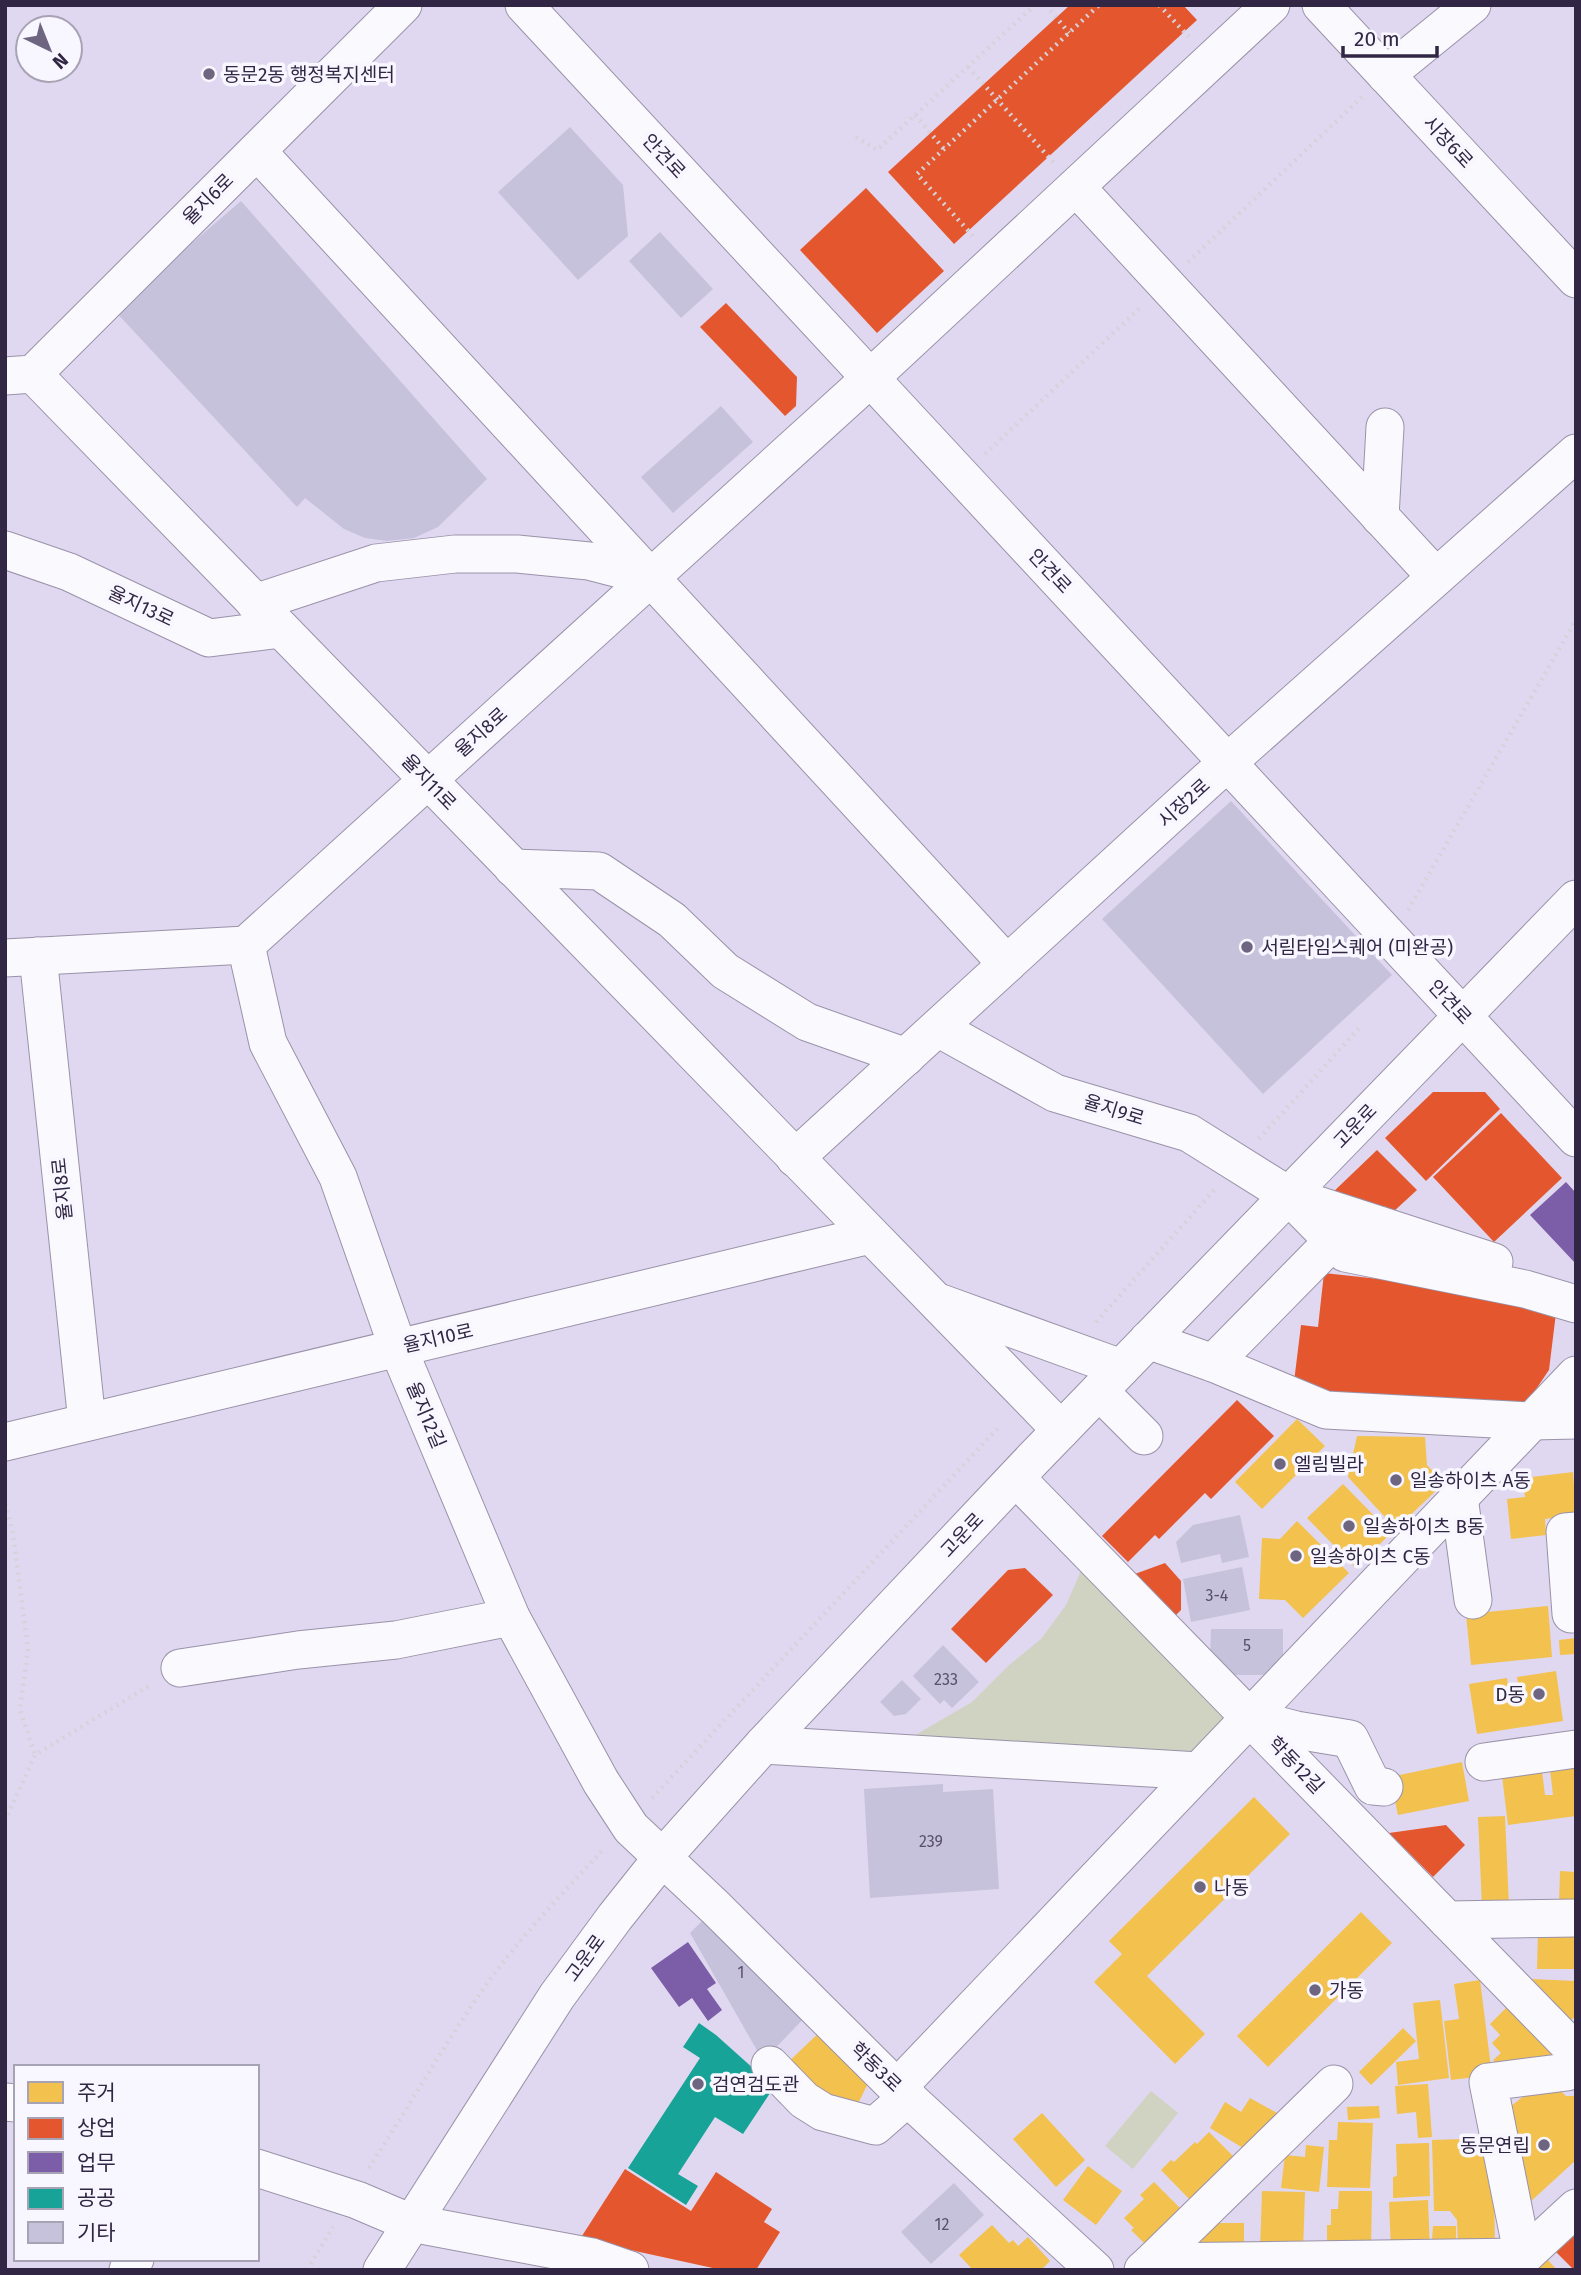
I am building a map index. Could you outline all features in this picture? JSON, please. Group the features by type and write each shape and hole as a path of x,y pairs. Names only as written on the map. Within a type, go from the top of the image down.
{"street":[{"name":"율지6로","path":"19,375 257,151 403,5"},
{"name":"안견로","path":"523,5 1576,1138"},
{"name":"율지8로","path":"87,1422 22,957 246,945 870,378 1270,5"},
{"name":"시장6로","path":"1321,5 1576,279"},
{"path":"1386,75 1472,5"},
{"path":"257,151 1007,964"},
{"path":"1076,187 1436,577"},
{"name":"율지11로","path":"19,375 281,629 1061,1430"},
{"path":"1380,517 1385,427"},
{"name":"시장2로","path":"795,1158 1228,763 1576,453"},
{"name":"율지13로","path":"5,550 69,572 209,638 281,629"},
{"path":"255,603 376,563 454,554 517,554 589,561 651,577"},
{"path":"513,868 599,871 671,920 724,971 807,1022 906,1057"},
{"name":"고운로","path":"382,2270 558,1996 662,1858 763,1745 1061,1430 1576,899"},
{"name":"율지12길","path":"246,945 268,1042 338,1177 398,1348 511,1617 601,1782 631,1828 662,1858"},
{"name":"율지9로","path":"938,1028 1055,1093 1189,1133 1289,1195"},
{"path":"1289,1195 1345,1253 1525,1289 1576,1304"},
{"path":"1289,1195 1576,1289"},
{"name":"율지10로","path":"5,1442 870,1235"},
{"path":"1213,1363 1333,1241"},
{"path":"934,1300 1110,1380 1144,1436"},
{"path":"1148,1340 1213,1363 1326,1410 1532,1421 1576,1420"},
{"path":"769,2065 804,2100 823,2112 875,2126 902,2093 1199,1771 1576,1375"},
{"name":"학동12길","path":"1016,1478 1447,1920 1571,2062"},
{"path":"1459,1497 1472,1600"},
{"path":"1576,1531 1565,1532 1571,1614 1576,1614"},
{"path":"180,1668 298,1650 396,1640 511,1617"},
{"path":"1250,1718 1296,1730 1350,1739 1373,1786 1384,1787"},
{"path":"763,1745 1199,1771"},
{"path":"1484,1762 1576,1749"},
{"name":"학동3로","path":"662,1858 902,2093 1094,2270"},
{"path":"1447,1920 1576,1918"},
{"path":"1522,2257 1488,2082 1571,2062"},
{"path":"1147,2266 1334,2084"},
{"path":"259,2169 357,2200 411,2223 592,2257 631,2270"},
{"path":"1147,2266 1522,2257 1576,2208"}],"path":[{"path":"856,137 877,150 1035,5"},
{"path":"1046,5 1069,33"},
{"path":"996,260 917,174 1099,5"},
{"path":"1159,5 1210,61"},
{"path":"968,67 1076,187"},
{"path":"915,115 944,149"},
{"path":"1391,939 1576,620"},
{"path":"1256,1142 1359,1028"},
{"path":"1092,1327 1219,1184"},
{"path":"647,1803 998,1428"},
{"path":"5,1504 13,1533 28,1649 20,1709 35,1755"},
{"path":"5,1821 35,1755 180,1668"},
{"path":"366,2172 503,1963 550,1906 607,1845"},
{"path":"307,2270 339,2218"}],"green space":[{"path":"1083,1566 1224,1712 1216,1736 1195,1753 912,1737 972,1702 1008,1666 1041,1639 1066,1605"},
{"path":"1151,2091 1178,2113 1133,2169 1105,2146"}],"building: 주거":[{"name":"엘림빌라","path":"1297,1419 1325,1446 1262,1509 1235,1482"},
{"name":"일송하이츠 A동","path":"1357,1436 1425,1437 1427,1465 1444,1483 1396,1529 1348,1477"},
{"path":"1573,1472 1576,1515 1545,1519 1546,1535 1511,1539 1507,1499 1525,1497 1523,1478"},
{"name":"일송하이츠 B동","path":"1343,1484 1391,1533 1356,1568 1307,1518"},
{"name":"일송하이츠 C동","path":"1297,1521 1349,1573 1303,1618 1285,1600 1259,1599 1262,1538 1280,1539"},
{"path":"1548,1606 1552,1657 1471,1665 1466,1614"},
{"path":"1576,1638 1576,1654 1560,1655 1559,1640"},
{"name":"D동","path":"1556,1671 1563,1721 1477,1734 1469,1684 1507,1678 1511,1705 1521,1703 1517,1677"},
{"path":"1462,1762 1469,1801 1398,1815 1390,1777"},
{"path":"1576,1767 1576,1816 1508,1825 1502,1776 1542,1771 1545,1795 1553,1795 1550,1770"},
{"name":"나동","path":"1254,1797 1290,1834 1147,1976 1205,2034 1175,2064 1094,1982 1122,1954 1109,1941"},
{"path":"1505,1816 1509,1906 1482,1907 1478,1817"},
{"path":"1560,1871 1576,1872 1576,1906 1559,1906"},
{"name":"가동","path":"1361,1912 1392,1943 1268,2067 1237,2036"},
{"path":"1538,1932 1576,1932 1576,1969 1537,1969"},
{"path":"1532,1979 1576,1981 1576,2016 1571,2020"},
{"path":"1480,1980 1492,2075 1451,2080 1444,2021 1459,2019 1454,1984"},
{"path":"1440,2000 1449,2078 1398,2085 1396,2062 1419,2059 1413,2003"},
{"path":"1510,2004 1560,2057 1504,2073 1493,2060 1501,2053 1492,2043 1500,2035 1490,2024"},
{"path":"824,2028 871,2077 855,2110 781,2069"},
{"path":"1403,2028 1416,2041 1371,2085 1359,2072"},
{"path":"1428,2084 1432,2137 1418,2138 1416,2112 1397,2114 1395,2086"},
{"name":"동문연립","path":"1539,2084 1554,2084 1566,2096 1576,2096 1576,2160 1529,2203 1506,2110"},
{"path":"1250,2098 1277,2113 1253,2154 1210,2128 1225,2102 1241,2112"},
{"path":"1379,2106 1380,2118 1348,2120 1347,2107"},
{"path":"1042,2113 1085,2160 1056,2187 1013,2139"},
{"path":"1338,2122 1373,2123 1370,2188 1327,2187 1329,2140 1337,2140"},
{"path":"1209,2132 1238,2161 1194,2204 1161,2170"},
{"path":"1493,2138 1495,2249 1458,2250 1457,2220 1450,2211 1434,2211 1432,2140"},
{"path":"1429,2143 1430,2196 1393,2198 1393,2177 1397,2176 1396,2144"},
{"path":"1306,2145 1324,2147 1319,2192 1281,2188 1285,2155 1305,2157"},
{"path":"1088,2166 1122,2191 1096,2225 1063,2200"},
{"path":"1154,2182 1183,2211 1147,2246 1131,2230 1134,2228 1124,2218 1144,2199 1140,2195"},
{"path":"1262,2191 1305,2192 1303,2252 1260,2250"},
{"path":"1339,2191 1372,2191 1371,2249 1327,2248 1327,2225 1331,2225 1331,2209 1338,2209"},
{"path":"1428,2200 1430,2250 1391,2251 1389,2202"},
{"path":"1216,2223 1244,2223 1244,2250 1191,2249"},
{"path":"992,2225 1009,2243 1013,2240 1018,2246 1028,2237 1050,2261 1041,2270 973,2270 959,2255"},
{"path":"1433,2226 1456,2226 1456,2239 1432,2239"},
{"path":"1548,2260 1557,2270 1537,2270"}],"building: 상업":[{"path":"1070,5 1183,5 1197,20 954,244 888,172"},
{"path":"866,188 944,271 877,333 800,250"},
{"path":"726,303 797,377 796,406 785,416 700,327"},
{"path":"1433,1092 1485,1092 1500,1109 1426,1181 1385,1138"},
{"path":"1501,1113 1562,1178 1494,1242 1433,1177"},
{"path":"1377,1150 1417,1190 1392,1213 1385,1206 1375,1215 1330,1195"},
{"path":"1324,1273 1545,1297 1556,1313 1549,1370 1520,1413 1293,1390 1301,1325 1318,1327"},
{"path":"1237,1400 1274,1436 1211,1499 1205,1493 1159,1539 1155,1535 1128,1562 1102,1536"},
{"path":"1165,1563 1181,1581 1181,1610 1173,1618 1132,1575"},
{"path":"1025,1568 1053,1595 986,1663 951,1629 1008,1570"},
{"path":"1446,1825 1465,1845 1433,1877 1389,1833"},
{"path":"625,2169 691,2211 716,2172 772,2209 764,2222 780,2232 756,2270 722,2270 580,2239"},
{"path":"1576,2232 1576,2270 1574,2270 1556,2252"}],"building: 업무":[{"path":"1566,1182 1576,1193 1576,1264 1530,1215"},
{"path":"688,1942 716,1983 707,1989 722,2010 708,2021 692,1998 679,2007 651,1968"}],"building: 공공":[{"path":"699,2023 774,2087 743,2134 715,2117 678,2174 698,2186 686,2205 628,2168 700,2058 683,2047"}],"building: 기타":[{"path":"570,127 623,185 628,236 578,280 498,192"},
{"path":"241,201 487,479 438,527 414,538 387,541 365,538 344,529 305,498 297,507 114,310"},
{"path":"660,232 713,289 681,318 629,261"},
{"path":"721,406 753,442 673,513 641,477"},
{"name":"서림타임스퀘어 (미완공)","path":"1231,801 1392,975 1263,1094 1102,919"},
{"path":"1240,1515 1249,1557 1222,1563 1220,1554 1181,1563 1176,1542 1193,1525"},
{"path":"1242,1567 1250,1610 1191,1622 1183,1579"},
{"path":"1211,1629 1283,1629 1283,1675 1229,1675 1210,1661"},
{"path":"943,1645 979,1682 952,1708 944,1700 940,1704 913,1676"},
{"path":"902,1680 921,1699 906,1714 894,1716 880,1702"},
{"path":"943,1784 943,1792 993,1789 999,1889 870,1898 864,1789"},
{"path":"709,1914 810,2012 763,2061 690,1933"},
{"path":"954,2183 984,2215 931,2264 901,2232"}],"place":[{"name":"동문2동 행정복지센터","path":"209,74"},
{"name":"서림타임스퀘어 (미완공)","path":"1247,947"},
{"name":"엘림빌라","path":"1280,1464"},
{"name":"일송하이츠 A동","path":"1396,1480"},
{"name":"일송하이츠 B동","path":"1349,1526"},
{"name":"일송하이츠 C동","path":"1296,1556"},
{"name":"D동","path":"1539,1694"},
{"name":"나동","path":"1200,1887"},
{"name":"가동","path":"1315,1990"},
{"name":"검연검도관","path":"698,2084"},
{"name":"동문연립","path":"1544,2145"}]}
